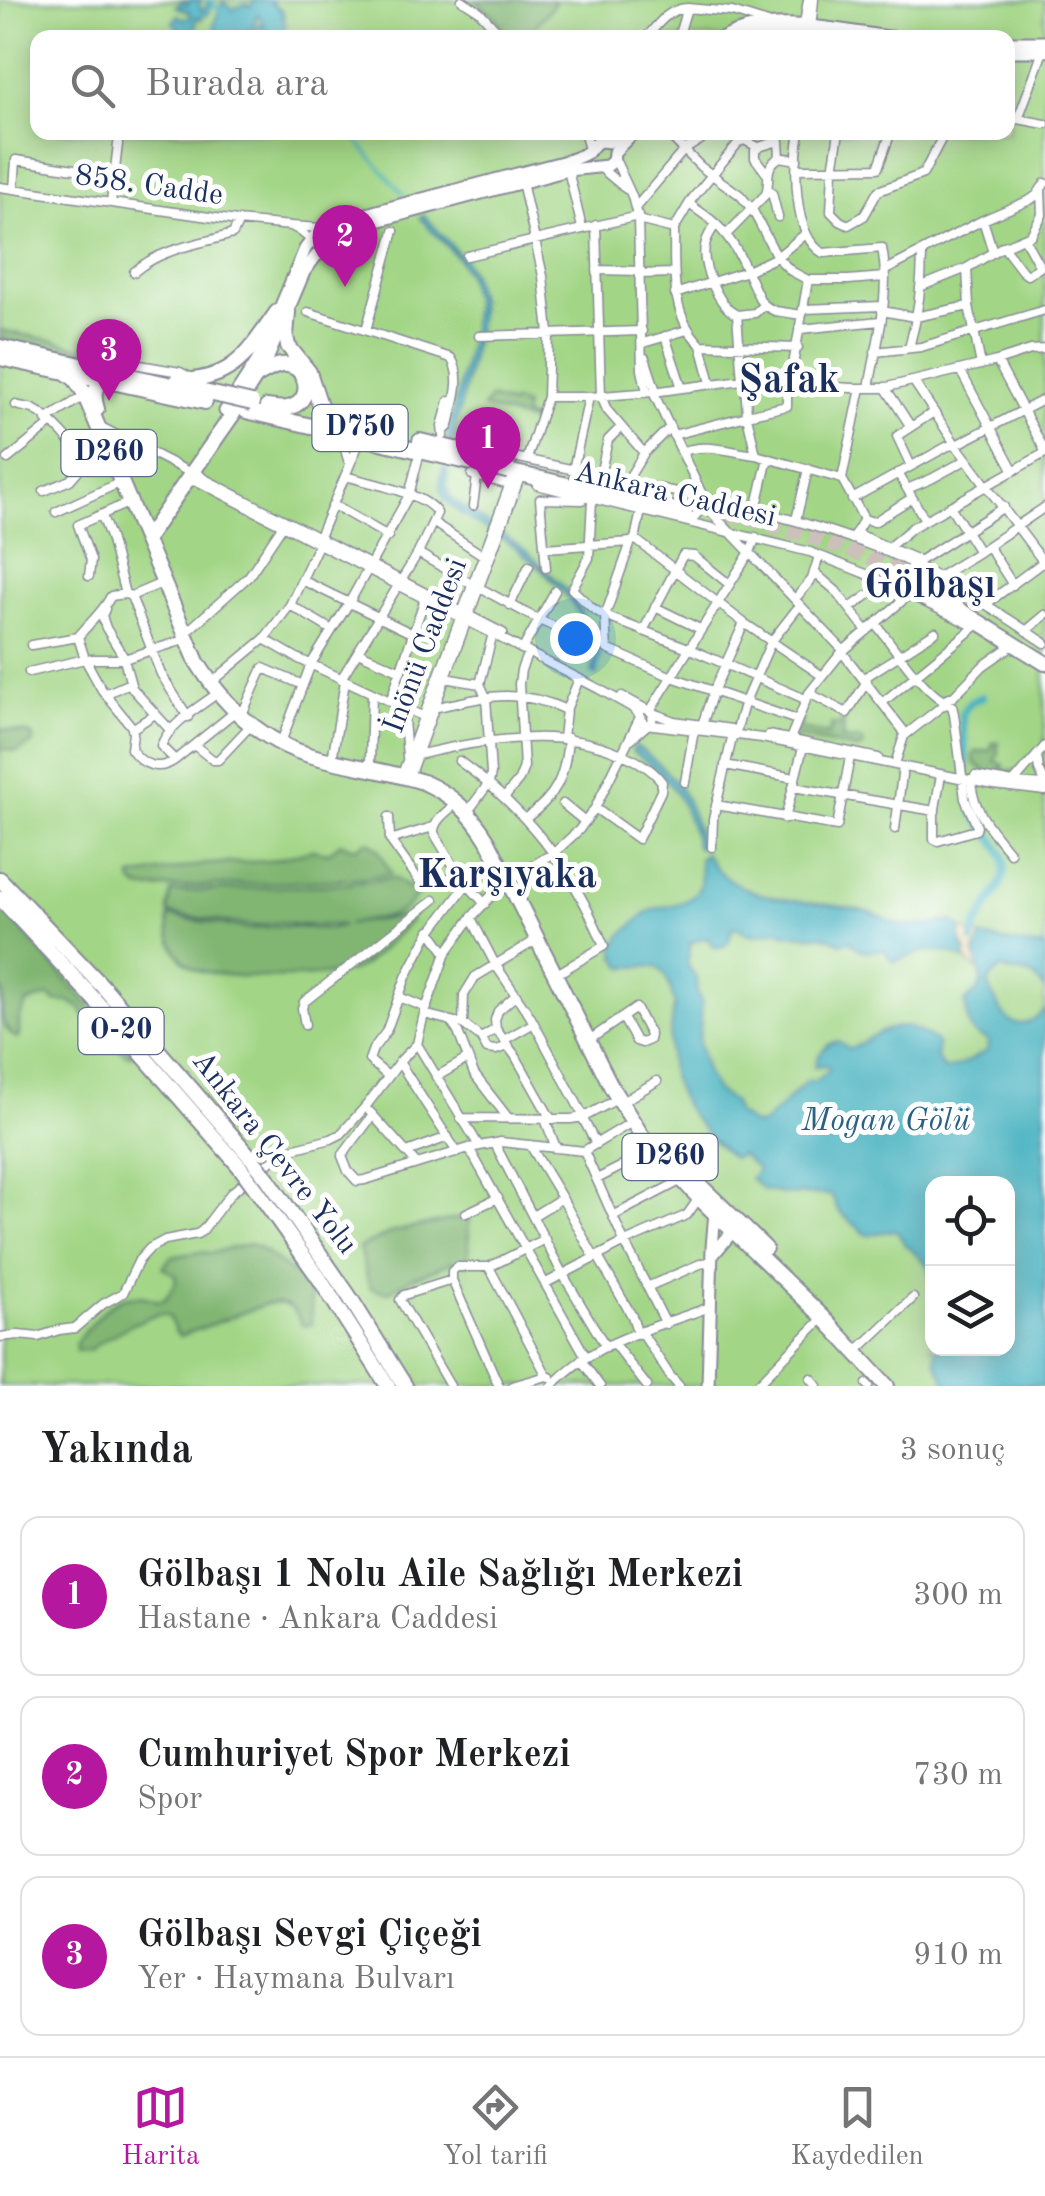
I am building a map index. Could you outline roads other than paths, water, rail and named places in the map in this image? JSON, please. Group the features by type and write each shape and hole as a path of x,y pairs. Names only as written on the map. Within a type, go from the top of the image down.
{"highway":[{"path":"160,382 196,380 236,365 283,312"},
{"name":"D750","path":"283,312 288,346 309,372 321,408 364,436"},
{"name":"D750","path":"0,347 126,364 160,382 242,408 518,475 686,508"},
{"name":"D750","path":"0,358 364,436 446,442 686,508"},
{"name":"D750","path":"242,408 286,408 296,405 304,396 305,380 287,364 259,375"},
{"name":"D260","path":"64,371 78,383 101,429 189,633 196,662 251,725 300,752 410,778 465,804"},
{"name":"D260","path":"106,380 96,387 94,397 101,429 189,633"},
{"path":"147,533 242,408"},
{"path":"949,599 988,617 1045,654"},
{"path":"949,599 1045,663"},
{"name":"D260","path":"240,710 302,745 370,762 409,763 449,787 483,832 562,970 632,1122 699,1198 717,1208"},
{"path":"0,872 33,914"},
{"name":"Ankara Çevre Yolu","path":"0,879 106,990 262,1184 349,1296 405,1386"},
{"name":"D260","path":"511,879 622,1099 657,1144 717,1208 896,1386"},
{"name":"Ankara Çevre Yolu","path":"0,898 246,1164"},
{"name":"Ankara Çevre Yolu","path":"262,1184 388,1386"},
{"name":"D260","path":"737,1227 823,1317 873,1383"}],"main road":[{"path":"745,30 772,25 793,30"},
{"path":"1015,43 1044,48"},
{"path":"1015,50 1044,48"},
{"path":"242,408 258,360 320,237 377,211 557,164 589,150 594,143 607,145 607,166 568,170 320,237"},
{"path":"589,150 590,162 597,167"},
{"path":"242,408 283,312"},
{"path":"708,1386 717,1208"},
{"path":"712,1258 737,1227"}],"street":[{"path":"462,0 497,30"},
{"path":"810,30 811,0"},
{"path":"653,30 675,9 687,8 748,15 772,25"},
{"path":"680,30 687,8"},
{"path":"1018,119 1044,48"},
{"path":"1015,120 1045,124"},
{"path":"586,140 589,150"},
{"path":"674,140 740,195 752,209 777,257 808,280 886,273 982,220 1030,200 1043,187"},
{"path":"637,214 684,150 700,140"},
{"path":"710,383 700,346 684,324 675,294 674,229 711,174 742,140 758,148"},
{"path":"767,174 755,152 774,140"},
{"path":"780,140 780,157"},
{"path":"799,140 799,212 805,234 823,253 882,248 886,273 875,352 842,478 852,499 864,519 874,522 910,493 966,460"},
{"path":"838,140 831,212 848,225 864,216 878,192 922,174 941,140"},
{"path":"887,188 878,168 888,140"},
{"path":"111,204 118,144"},
{"path":"607,145 637,214 642,370 712,514 843,652 903,730 896,829"},
{"path":"780,157 797,165 833,170 878,168"},
{"path":"778,216 767,174 780,157"},
{"path":"14,189 16,160 114,175"},
{"path":"597,167 617,179 632,196"},
{"path":"568,170 582,228"},
{"path":"476,586 547,397 546,291 522,182"},
{"path":"922,286 1031,235 1042,216 1043,187"},
{"name":"858. Cadde","path":"0,188 291,226 320,237"},
{"path":"726,235 768,188"},
{"path":"689,204 726,235 763,305 775,310 918,316 968,306"},
{"path":"366,330 394,230 404,214"},
{"path":"467,256 637,214 674,229"},
{"path":"384,220 394,230"},
{"path":"982,220 993,252"},
{"path":"134,272 176,250 234,234 239,222"},
{"path":"716,224 704,251 712,282 728,311 737,315 755,313 763,305"},
{"path":"596,225 601,396 644,453"},
{"name":"858. Cadde","path":"291,226 320,237"},
{"path":"675,294 747,272 777,257 805,234"},
{"path":"1003,246 1028,275 1040,267 1024,238"},
{"path":"909,348 918,316 922,252"},
{"path":"967,268 968,306 981,365"},
{"path":"597,270 674,273"},
{"path":"627,481 644,453 672,431 787,406 808,280"},
{"path":"875,352 921,347 1045,310"},
{"path":"308,312 448,356 456,364 457,373 442,426 446,442"},
{"path":"800,329 882,313"},
{"path":"737,315 756,454"},
{"path":"643,343 687,330"},
{"path":"479,336 642,331"},
{"path":"665,336 682,388"},
{"path":"700,346 798,348"},
{"path":"547,397 652,392 744,380 885,387 1045,347"},
{"path":"886,548 925,520 1045,452 997,361"},
{"path":"126,364 180,372 196,380"},
{"path":"960,370 1014,471"},
{"path":"914,382 966,460 1044,563 986,604"},
{"path":"885,387 911,427"},
{"path":"8,459 84,396"},
{"path":"573,470 589,397"},
{"path":"852,499 1045,398"},
{"path":"16,406 33,409 49,422 76,448 83,465"},
{"name":"Ankara Caddesi","path":"242,408 294,426 327,434 364,436 419,456 518,475 573,470 627,481 729,531 820,556 911,594 986,604 1045,643"},
{"path":"910,466 898,434 934,412"},
{"path":"600,476 608,440 621,427"},
{"path":"101,429 203,478 527,648 646,715"},
{"path":"327,434 342,443 348,465"},
{"path":"175,760 161,746 162,740 264,639 290,604 364,436"},
{"name":"Ankara Caddesi","path":"446,442 518,475"},
{"path":"681,452 711,446 842,478"},
{"path":"44,491 70,480 83,465 110,455"},
{"path":"283,737 311,664 409,495 419,456"},
{"path":"756,510 768,458"},
{"path":"796,520 808,470"},
{"path":"898,473 925,520"},
{"path":"190,474 318,541"},
{"path":"473,506 475,475 518,475 588,498"},
{"path":"333,754 343,680 418,553 436,510 428,502 344,476"},
{"path":"56,512 121,482"},
{"path":"686,508 696,484"},
{"path":"546,568 540,499 588,498"},
{"path":"588,498 592,545 572,589 605,616 755,679 846,714 866,680 935,632"},
{"name":"Ankara Caddesi","path":"588,498 642,510 686,508 702,498 796,520 886,548 938,578 949,599 975,626 1045,672"},
{"path":"88,576 91,560 78,525 130,502"},
{"path":"712,514 711,506 720,502"},
{"path":"334,505 388,536"},
{"path":"950,506 979,552"},
{"path":"790,739 807,696 843,652 911,594 1045,507"},
{"path":"896,587 910,590 917,586 920,578 916,563 1004,508"},
{"path":"642,510 605,616 605,645 612,653 744,704 797,720"},
{"path":"102,516 128,595 162,674 188,716"},
{"path":"853,536 864,519"},
{"path":"434,522 484,556"},
{"path":"29,672 85,659 124,660 189,633 249,576 284,526"},
{"path":"0,1337 38,1338 75,1328 123,1293 150,1248 165,1240 196,1234 230,1193 288,1150 341,1134 416,1044 446,953 471,918 511,879 569,840 595,808 627,742 756,537"},
{"path":"545,548 633,541 822,675"},
{"name":"İnönü Caddesi","path":"409,763 422,716 465,616 484,556 493,542"},
{"path":"988,546 1013,584"},
{"path":"418,553 539,620 589,642"},
{"path":"643,631 682,556 694,556 729,584"},
{"path":"712,847 725,765 744,704 772,642 812,579 820,556"},
{"path":"510,604 529,566"},
{"path":"814,572 836,590 867,631"},
{"path":"302,580 413,634"},
{"path":"164,582 128,595 111,596 102,616 138,696 171,731"},
{"path":"400,582 646,715 699,728 790,739 965,778"},
{"path":"506,797 524,770 520,674 527,648 555,591"},
{"path":"850,608 868,595"},
{"path":"390,702 424,598"},
{"path":"290,604 332,630"},
{"path":"655,607 700,629"},
{"path":"31,644 78,637 104,609"},
{"path":"1026,630 1045,615"},
{"path":"409,763 465,616"},
{"path":"686,782 699,728 744,623"},
{"path":"876,624 938,699 949,702"},
{"path":"883,702 975,626"},
{"path":"390,840 434,827 490,783 486,697 480,684 493,633"},
{"path":"78,637 85,659 105,694 132,730 131,749 151,767 168,765 240,710 264,668 303,685"},
{"path":"264,639 422,716"},
{"path":"904,736 949,702 1000,642"},
{"path":"983,666 1010,648"},
{"path":"358,652 400,671"},
{"path":"444,678 480,684"},
{"path":"512,823 542,806 556,790 566,764 566,710 579,678"},
{"path":"105,694 130,682"},
{"path":"370,762 372,694"},
{"path":"433,708 518,695 566,710"},
{"path":"941,775 934,811 936,840 976,830 965,799 965,778 949,702"},
{"path":"403,707 409,763"},
{"path":"132,730 155,714"},
{"path":"194,745 218,760 251,725"},
{"path":"735,732 941,775 1045,786 1037,756"},
{"path":"409,763 453,747 566,738 588,741 621,754 659,777 661,787 638,839 595,808"},
{"path":"1024,786 1045,746"},
{"path":"785,818 803,747"},
{"path":"716,806 835,827 850,757"},
{"path":"460,761 506,797 555,852 597,928 604,946 562,970"},
{"path":"725,765 843,795 934,811"},
{"path":"965,778 982,814 1010,853"},
{"path":"563,804 585,822"},
{"path":"388,816 390,840 434,900 447,909"},
{"path":"434,827 458,875 485,904"},
{"path":"423,886 458,875"},
{"path":"388,1076 369,1060 373,1049 386,1032 406,977 430,930 467,884"},
{"path":"305,1025 304,1002 434,900"},
{"path":"471,918 495,964 534,1023 596,1144"},
{"path":"430,930 446,953"},
{"path":"463,1024 464,995 475,977 538,939"},
{"path":"516,995 498,1011 496,1029 538,1093 556,1148"},
{"path":"399,998 463,1024 481,1038 487,1049 496,1050 534,1023"},
{"path":"595,1036 623,1018"},
{"path":"451,1022 474,1074 507,1119"},
{"path":"481,1038 496,1029"},
{"path":"416,1044 461,1118 498,1198 600,1386"},
{"path":"419,1094 467,1059"},
{"path":"399,1062 458,1152"},
{"path":"461,1118 583,1117 658,1081"},
{"path":"366,1106 417,1164"},
{"path":"373,1115 343,1153 342,1160 354,1178 362,1181 474,1147 500,1143 584,1151 632,1122"},
{"path":"507,1119 500,1143 562,1273 610,1345 647,1386"},
{"path":"407,1152 448,1137"},
{"path":"530,1145 673,1384"},
{"path":"596,1179 653,1150"},
{"path":"584,1151 666,1324"},
{"path":"613,1216 682,1180"},
{"path":"466,1213 498,1198"},
{"path":"533,1216 562,1198"},
{"path":"546,1282 687,1215 699,1198"},
{"path":"450,1386 400,1300 452,1276 457,1267 490,1267 545,1240"},
{"path":"648,1287 712,1258"},
{"path":"490,1267 553,1382"},
{"path":"452,1276 500,1386"},
{"path":"861,1347 913,1298"},
{"path":"512,1386 553,1382 610,1345 710,1307"},
{"path":"756,1386 823,1317"},
{"path":"811,1378 818,1386"}],"water":[{"path":"191,0 201,0 202,11 207,0 213,0 208,15 196,18 196,30 180,30 173,22 178,15 191,17 176,6 184,1 187,5"},
{"path":"255,0 274,0 271,3 283,12 286,26 282,30 253,30 259,24 266,29 258,14 247,30 215,30 222,3 233,10 245,4 251,6"},
{"path":"424,215 464,260 479,303 477,331 452,444 446,443 470,339 474,303 458,258 420,218"},
{"path":"443,468 448,470 446,484 451,499 526,551 567,590 598,642 596,675 592,673 591,639 573,605 521,552 449,504 441,490"},
{"path":"636,746 680,789 702,847 697,848 688,816 675,792 632,751"},
{"name":"Mogan Gölü","path":"705,853 719,871 757,893 870,912 907,926 954,921 962,929 961,940 967,952 965,960 951,953 925,951 893,962 883,949 866,951 851,941 841,943 826,936 778,930 755,935 736,927 723,946 714,947 703,938 691,943 687,964 696,977 702,1004 699,1042 706,1071 716,1091 732,1101 737,1114 754,1125 763,1124 807,1081 816,1081 829,1070 828,1065 815,1066 823,1050 834,1042 850,1049 890,1029 914,1029 937,1043 937,1059 944,1070 987,1051 988,1040 969,1026 965,1002 980,986 975,956 979,942 982,937 1045,946 1045,990 1030,974 1001,969 988,983 1003,1013 1016,1024 1025,1024 1045,1009 1045,1386 948,1386 936,1361 936,1356 1015,1356 1015,1176 925,1176 925,1262 896,1230 867,1235 839,1212 831,1195 763,1190 750,1178 758,1170 741,1154 733,1158 725,1152 683,1103 671,1070 669,1042 675,1006 667,980 655,967 624,967 616,956 615,946 645,914 694,895 700,883 699,859"}],"waterway":[{"path":"208,0 221,12"},
{"path":"356,140 403,194"},
{"path":"966,769 962,713 982,697"},
{"path":"972,941 1000,885 1005,864 999,848 974,813"}],"tunnel":[{"path":"687,505 822,541 886,565 952,597"}],"place":[{"name":"Cumhuriyet Spor Merkezi","path":"345,287"},
{"name":"Gölbaşı Sevgi Çiçeği","path":"109,401"},
{"name":"Gölbaşı 1 Nolu Aile Sağlığı Merkezi","path":"488,489"}],"district":[{"name":"Şafak","path":"789,382"},
{"name":"Gölbaşı","path":"930,587"},
{"name":"Karşıyaka","path":"507,877"}]}
